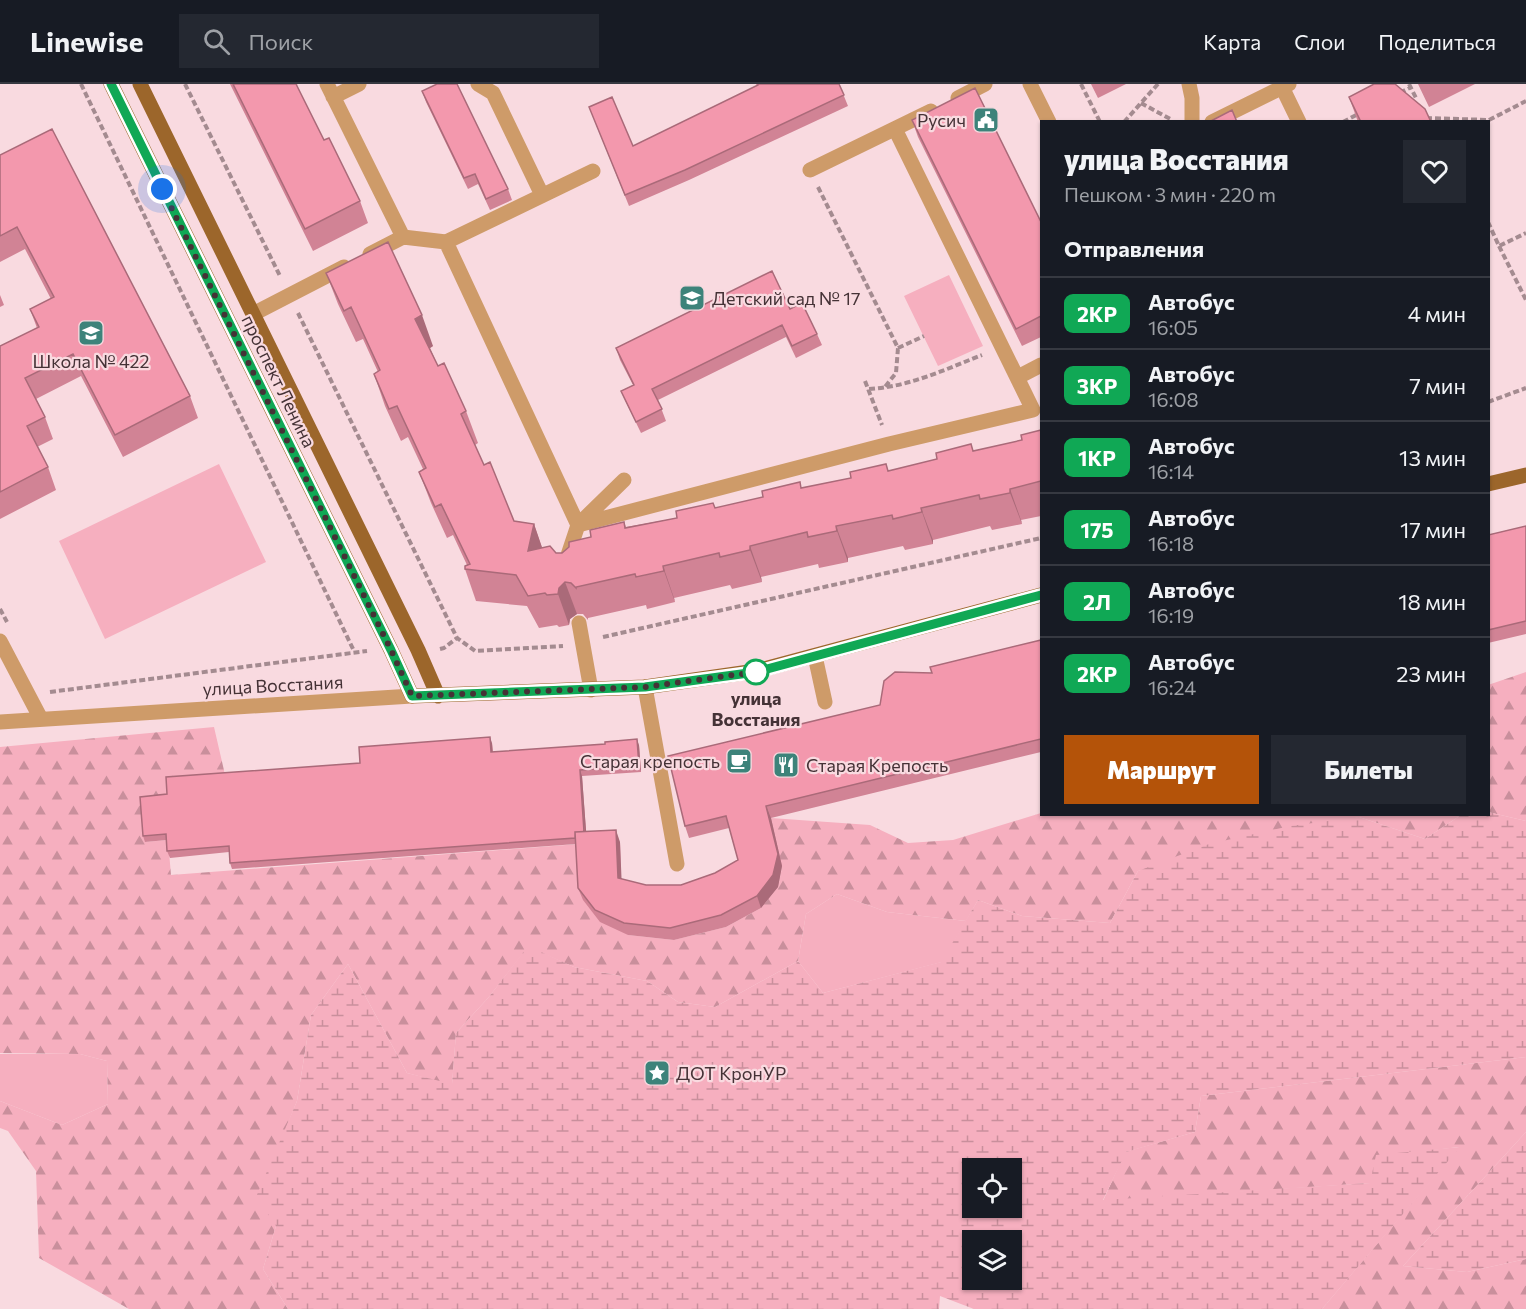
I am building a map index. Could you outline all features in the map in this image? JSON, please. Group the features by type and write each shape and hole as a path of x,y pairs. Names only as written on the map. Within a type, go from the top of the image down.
{"main road":[{"name":"проспект Ленина","path":"111,84 412,696"},
{"name":"проспект Ленина","path":"140,84 418,650 438,696"},
{"path":"1490,484 1526,475"},
{"name":"улица Восстания","path":"412,696 645,687 756,672 1040,595"}],"street":[{"path":"359,84 330,91 403,237"},
{"path":"478,84 493,93 542,195"},
{"path":"810,170 984,84"},
{"path":"1030,84 1048,120"},
{"path":"1189,84 1192,98 1192,120"},
{"path":"1216,120 1286,86 1298,120"},
{"path":"578,525 878,447 1033,410 895,129"},
{"path":"253,314 403,237 446,242 593,171"},
{"path":"446,242 578,525"},
{"path":"1018,377 1040,366"},
{"path":"571,576 567,556 578,525 624,480"},
{"path":"579,623 591,690"},
{"path":"0,641 41,719"},
{"path":"815,656 825,702"},
{"path":"645,687 677,864"},
{"name":"улица Восстания","path":"0,722 412,696"}],"path":[{"path":"45,693 354,651 81,84"},
{"path":"184,84 290,295 457,638 475,651 558,647 1040,538"},
{"path":"1082,84 1099,120"},
{"path":"1126,120 1158,84"},
{"path":"1391,97 1410,86 1417,99"},
{"path":"1423,111 1428,120 1489,120 1526,101"},
{"path":"1141,103 1171,120"},
{"path":"1347,120 1362,112"},
{"path":"810,170 898,348 896,373 884,388"},
{"path":"1490,226 1526,300"},
{"path":"1499,246 1526,233"},
{"path":"898,348 924,336"},
{"path":"869,389 922,379 987,353"},
{"path":"866,381 884,429"},
{"path":"1490,401 1526,388"}],"green space":[{"path":"949,275 983,346 938,366 904,296"},
{"path":"219,464 266,562 105,639 59,541"},
{"path":"1526,672 1526,821 1490,812 1490,684"},
{"path":"214,727 226,779 169,800 145,842 168,840 171,875 579,844 628,935 674,940 726,927 761,908 778,887 782,867 771,818 870,825 908,843 953,840 1040,813 1040,816 1460,816 1425,839 1359,817 1138,871 1110,923 1022,916 978,900 966,921 887,912 837,894 806,914 798,961 715,1007 678,1002 647,981 574,967 528,947 488,998 456,1033 452,1085 407,1073 348,964 311,1015 297,1101 278,1148 276,1226 263,1269 288,1309 129,1309 39,1258 36,1171 8,1131 0,1128 0,1101 62,1125 108,1104 107,1061 80,1054 0,1053 0,747"},
{"path":"1490,812 1526,821 1526,1057 1201,1096 1195,1132 1126,1152 1103,1200 1370,1183 1376,1155 1460,1147 1322,1309 974,1309 940,1296 939,1309 288,1309 263,1269 276,1226 256,1197 297,1101 311,1015 348,964 407,1073 452,1084 456,1033 488,998 528,946 574,967 647,981 678,1002 715,1007 798,961 823,993 941,962 978,900 1022,916 1110,923 1138,871 1209,844 1290,826 1359,817 1425,839 1460,816 1490,816"},
{"path":"837,894 887,912 966,921 942,962 823,993 798,961 806,914"},
{"path":"0,1054 80,1054 107,1061 108,1104 62,1125 0,1101"},
{"path":"1526,1057 1526,1132 1403,1266 1467,1272 1526,1259 1526,1309 1322,1309 1459,1147 1417,1152 1371,1183 1103,1201 1125,1152 1195,1132 1201,1096"},
{"path":"1526,1132 1526,1259 1467,1272 1403,1266"}],"building":[{"path":"233,84 296,84 324,140 329,138 360,201 305,229"},
{"path":"437,84 457,84 508,189 486,199 475,174 464,178 422,91"},
{"path":"758,84 839,84 844,95 685,170 625,195 589,107 612,97 633,146"},
{"path":"1374,84 1395,84 1425,109 1430,120 1360,120 1349,97"},
{"path":"975,88 1040,220 1040,317 1016,329 912,120"},
{"path":"1232,110 1236,120 1213,120"},
{"path":"52,129 190,396 115,435 73,354 25,378 45,417 27,426 48,467 0,492 0,346 39,327 30,309 54,297 17,227 0,236 0,155"},
{"path":"388,242 422,315 415,319 438,366 444,363 466,411 461,414 484,465 490,462 514,521 534,524 528,551 550,546 556,553 562,553 569,547 569,542 591,537 590,530 624,522 625,528 677,518 676,511 713,503 715,508 763,497 762,491 800,482 801,488 851,478 850,472 886,464 888,471 937,459 936,453 971,444 973,451 1022,440 1021,435 1040,430 1040,481 1010,489 1010,493 980,499 979,495 921,508 922,512 893,519 892,515 836,526 837,531 808,537 807,532 750,546 750,550 720,557 719,553 663,566 664,571 636,577 635,574 576,588 571,583 565,582 559,588 558,594 547,595 545,593 528,596 516,575 465,569 465,566 470,564 441,504 435,507 419,472 426,468 397,406 389,409 374,374 380,370 351,307 344,311 326,273"},
{"path":"772,271 790,309 802,303 817,334 792,346 782,325 652,389 662,409 636,422 621,391 634,385 616,348"},
{"path":"1526,526 1526,621 1490,630 1490,535"},
{"path":"1040,640 1040,739 766,806 778,854 773,875 757,896 721,915 670,928 624,923 595,910 578,888 575,832 616,830 618,878 646,885 681,885 715,873 738,860 726,816 685,826 668,756 880,705 884,681 895,672 932,673 930,667"},
{"path":"490,737 491,752 605,744 605,742 637,739 639,766 580,770 584,832 575,832 575,838 230,863 229,846 167,851 166,834 143,836 140,797 167,794 166,777 360,763 359,747"}],"bus line":[{"name":"2КР","path":"111,84 412,696 645,687 756,672 1040,595"}],"place":[{"name":"Русич","path":"986,120"},
{"name":"Детский сад № 17","path":"692,298"},
{"name":"Школа № 422","path":"91,333"},
{"name":"улица Восстания","path":"756,672"},
{"name":"Старая крепость","path":"739,761"},
{"name":"Старая Крепость","path":"786,765"},
{"name":"ДОТ КронУР","path":"657,1073"}],"route":[{"path":"162,189 412,696 645,687 756,672"}]}
